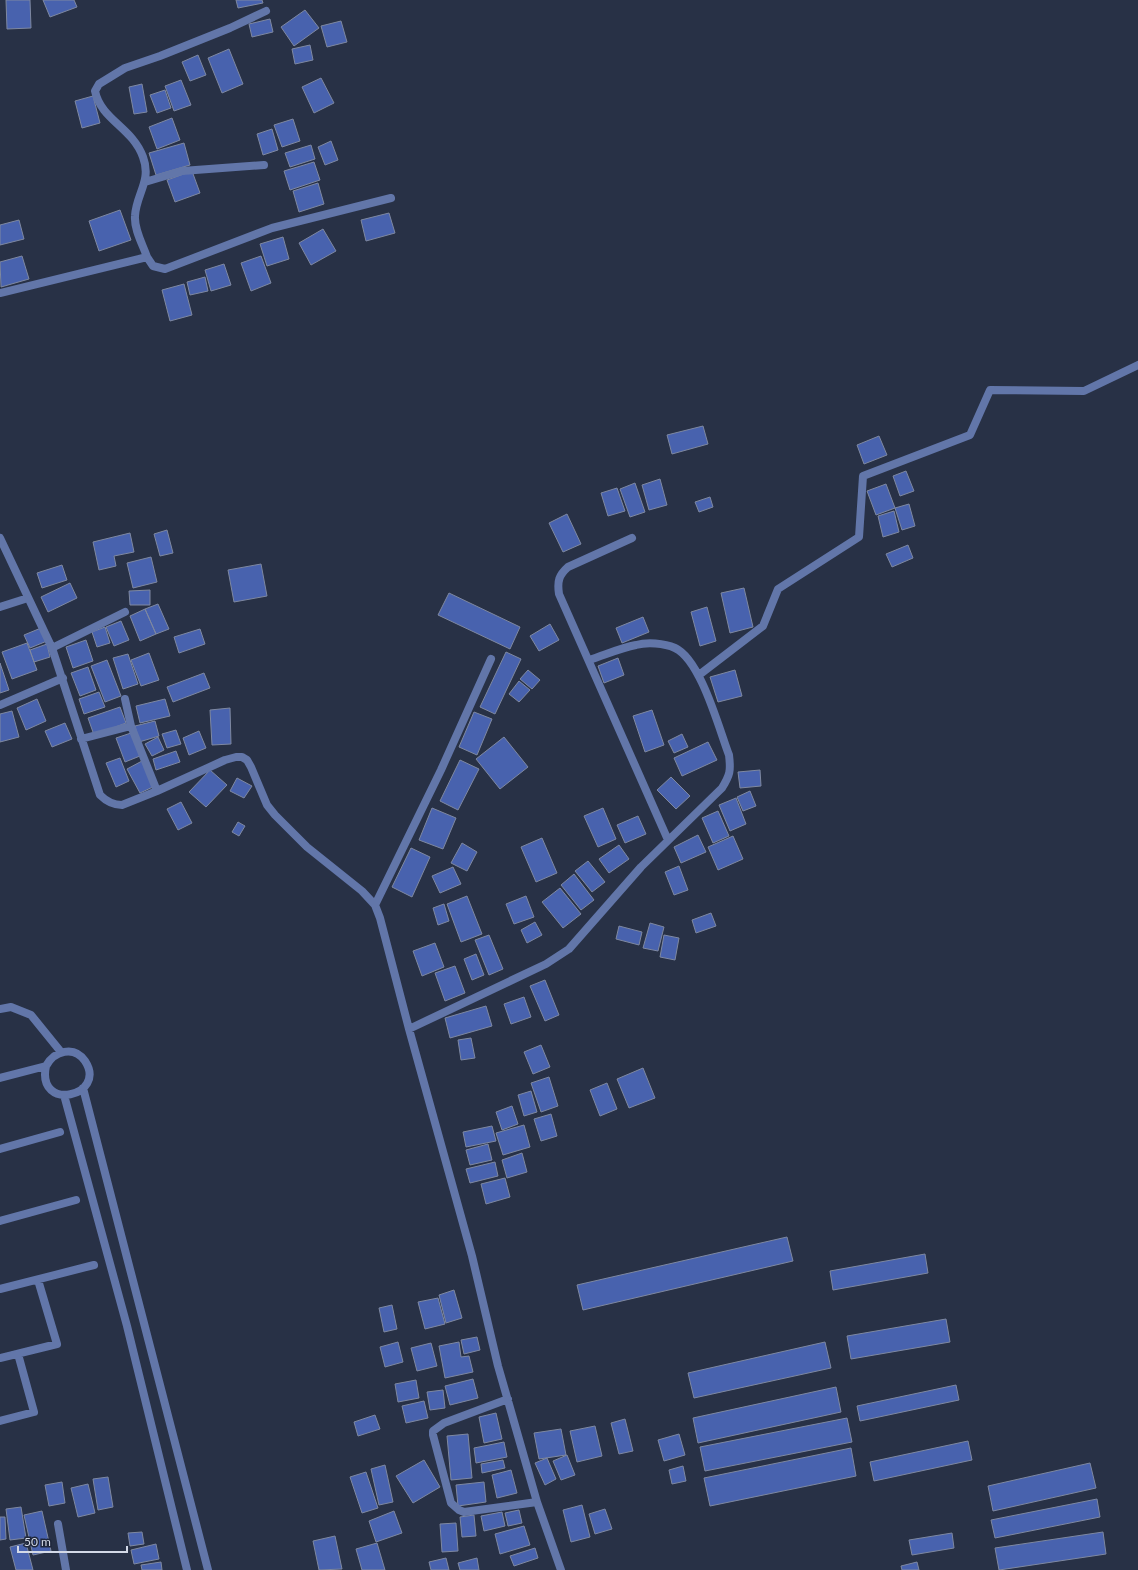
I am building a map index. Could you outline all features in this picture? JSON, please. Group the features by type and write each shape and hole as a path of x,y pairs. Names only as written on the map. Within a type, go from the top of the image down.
{"street":[{"path":"266,11 230,28 126,68 99,84 95,91 96,98 104,112 137,143 144,158 146,178 137,202 135,225 147,258 153,266 165,269 272,228 391,198"},
{"path":"145,182 182,171 264,165"},
{"path":"0,293 147,258"},
{"path":"699,675 763,626 778,589 860,537 863,476 970,435 990,390 1084,391 1138,365"},
{"path":"0,538 52,648 100,795 104,799 116,805 122,804 157,791 225,760 242,757 247,760 251,767 267,805 280,821 307,847 355,884 375,904 472,1256 498,1366 537,1502 561,1570"},
{"path":"632,538 568,567 562,572 558,579 559,594 668,840"},
{"path":"0,607 28,598"},
{"path":"52,648 125,612"},
{"path":"409,1029 519,978 560,956 569,949 641,867 722,788 728,778 731,769 729,756 699,675 687,658 676,648 661,644 636,645 589,660"},
{"path":"375,904 441,770 491,659"},
{"path":"0,705 62,678"},
{"path":"125,699 130,726 157,791"},
{"path":"81,739 130,726"},
{"path":"0,1009 11,1007 31,1015 61,1052"},
{"path":"61,1052 75,1053 81,1056 86,1062 89,1068 89,1075 84,1088 78,1093 64,1096 58,1094 48,1085 45,1079 46,1066 54,1055 61,1052"},
{"path":"0,1078 46,1066"},
{"path":"84,1088 208,1570"},
{"path":"64,1096 127,1326 187,1570"},
{"path":"0,1149 60,1132"},
{"path":"0,1221 76,1200"},
{"path":"0,1290 94,1265"},
{"path":"0,1358 57,1344 38,1280"},
{"path":"0,1421 34,1412 18,1354"},
{"path":"508,1399 444,1423 434,1431 433,1435 451,1503 459,1510 464,1512 537,1502"},
{"path":"58,1524 66,1570"}],"building":[{"path":"6,0 30,0 31,28 7,29"},
{"path":"43,0 74,0 77,7 50,17"},
{"path":"236,0 262,0 263,3 238,8"},
{"path":"305,10 319,28 294,46 281,27"},
{"path":"270,19 273,32 252,37 249,24"},
{"path":"341,21 347,42 327,47 321,26"},
{"path":"310,45 313,60 295,64 292,49"},
{"path":"229,49 243,84 222,93 208,58"},
{"path":"198,55 206,75 190,81 182,62"},
{"path":"321,78 334,103 314,113 302,87"},
{"path":"181,80 191,105 174,111 165,86"},
{"path":"142,84 147,112 134,114 129,87"},
{"path":"165,90 171,108 157,113 150,95"},
{"path":"93,96 100,123 82,128 75,101"},
{"path":"172,118 180,140 157,149 149,127"},
{"path":"293,119 300,141 282,147 274,125"},
{"path":"272,129 278,150 263,155 257,134"},
{"path":"331,141 338,160 325,165 318,147"},
{"path":"184,143 190,165 156,175 149,153"},
{"path":"311,145 315,159 290,167 285,153"},
{"path":"314,162 320,180 290,190 284,171"},
{"path":"192,171 200,193 175,202 167,180"},
{"path":"318,183 324,204 299,212 293,191"},
{"path":"120,210 131,240 99,251 89,221"},
{"path":"389,213 395,233 366,241 361,220"},
{"path":"19,220 24,239 0,245 0,225"},
{"path":"323,229 336,251 311,265 299,243"},
{"path":"283,237 289,259 267,266 260,244"},
{"path":"22,256 29,279 1,287 0,262"},
{"path":"261,256 271,283 251,291 241,263"},
{"path":"224,264 231,285 211,291 205,270"},
{"path":"205,277 208,291 190,295 187,282"},
{"path":"184,284 192,315 170,321 162,290"},
{"path":"703,426 708,444 672,454 667,435"},
{"path":"879,436 887,455 864,464 857,445"},
{"path":"906,471 914,491 900,496 893,476"},
{"path":"660,479 667,505 649,510 642,485"},
{"path":"635,483 645,512 630,517 620,489"},
{"path":"886,484 895,508 876,515 867,491"},
{"path":"617,488 625,511 608,516 601,493"},
{"path":"710,497 713,507 699,512 695,502"},
{"path":"909,504 915,526 902,530 895,508"},
{"path":"894,511 899,532 883,537 878,516"},
{"path":"567,514 581,544 563,552 549,523"},
{"path":"167,530 173,553 160,556 154,534"},
{"path":"130,533 134,552 114,556 116,566 99,570 93,542"},
{"path":"908,545 913,558 892,567 886,554"},
{"path":"151,557 157,582 133,588 127,563"},
{"path":"261,564 267,596 234,602 228,570"},
{"path":"62,565 67,580 42,588 37,573"},
{"path":"70,583 77,598 48,612 41,597"},
{"path":"744,588 753,627 730,633 721,593"},
{"path":"150,590 150,605 130,605 129,591"},
{"path":"449,593 520,627 510,649 438,615"},
{"path":"158,604 169,629 156,634 145,609"},
{"path":"707,607 716,641 700,646 691,612"},
{"path":"145,609 156,634 140,641 130,616"},
{"path":"643,617 649,632 622,643 616,628"},
{"path":"121,621 129,640 114,646 106,627"},
{"path":"550,624 559,640 539,651 530,636"},
{"path":"105,627 110,643 97,647 92,632"},
{"path":"41,628 47,641 30,648 24,635"},
{"path":"200,629 205,644 179,653 174,637"},
{"path":"86,640 93,661 73,668 66,647"},
{"path":"27,643 37,670 12,679 2,652"},
{"path":"47,644 50,657 34,662 30,650"},
{"path":"506,652 521,659 495,714 480,707"},
{"path":"149,653 159,680 141,686 131,660"},
{"path":"128,654 138,684 123,689 113,658"},
{"path":"618,658 624,675 604,683 598,666"},
{"path":"107,660 121,696 105,702 91,666"},
{"path":"0,663 9,690 0,693"},
{"path":"88,667 96,690 80,696 71,673"},
{"path":"528,670 540,680 532,689 520,679"},
{"path":"735,670 742,696 718,702 710,677"},
{"path":"204,673 210,688 173,702 167,687"},
{"path":"519,681 530,690 519,702 509,694"},
{"path":"99,692 105,707 84,714 79,699"},
{"path":"37,699 46,721 26,730 17,708"},
{"path":"165,699 170,716 140,723 136,706"},
{"path":"120,707 126,723 94,735 88,718"},
{"path":"230,708 231,744 212,745 210,710"},
{"path":"652,710 664,745 645,752 633,716"},
{"path":"12,711 19,737 0,742 0,714"},
{"path":"474,712 492,719 477,755 459,747"},
{"path":"155,721 159,736 139,742 135,726"},
{"path":"65,723 72,739 52,747 45,731"},
{"path":"176,730 181,744 167,748 162,734"},
{"path":"199,731 206,748 189,755 183,738"},
{"path":"131,733 140,756 125,762 116,738"},
{"path":"682,734 688,747 674,753 668,741"},
{"path":"158,737 164,750 152,756 145,744"},
{"path":"504,737 528,767 500,789 476,759"},
{"path":"708,742 717,760 682,776 674,758"},
{"path":"176,751 180,762 156,770 153,759"},
{"path":"120,758 129,781 116,787 106,763"},
{"path":"460,760 479,769 458,810 440,801"},
{"path":"142,761 155,786 140,793 127,769"},
{"path":"210,770 227,785 206,807 189,792"},
{"path":"760,770 761,786 740,788 738,772"},
{"path":"671,777 690,796 676,809 657,790"},
{"path":"237,778 252,786 244,798 230,791"},
{"path":"750,791 756,806 743,811 737,797"},
{"path":"736,798 746,824 730,831 719,805"},
{"path":"181,802 192,823 178,830 167,809"},
{"path":"432,808 456,818 443,849 419,840"},
{"path":"603,808 616,839 598,847 584,816"},
{"path":"718,811 729,836 713,843 702,818"},
{"path":"638,816 646,834 625,843 617,825"},
{"path":"238,822 245,826 239,836 232,832"},
{"path":"698,835 706,852 681,863 674,847"},
{"path":"733,836 743,859 718,870 708,847"},
{"path":"542,838 557,873 536,882 521,847"},
{"path":"462,843 477,852 467,871 451,863"},
{"path":"619,845 629,859 609,873 599,859"},
{"path":"411,848 430,857 412,897 392,887"},
{"path":"588,861 605,882 592,892 575,871"},
{"path":"679,866 688,890 674,895 665,872"},
{"path":"453,867 461,884 440,893 432,876"},
{"path":"574,874 594,900 581,910 561,885"},
{"path":"560,888 581,914 563,928 542,902"},
{"path":"467,896 482,934 461,942 447,904"},
{"path":"526,896 534,917 514,924 506,904"},
{"path":"444,904 449,921 438,925 433,908"},
{"path":"711,913 716,926 696,933 692,920"},
{"path":"535,922 542,935 527,943 521,930"},
{"path":"650,923 664,927 658,951 643,948"},
{"path":"619,926 642,932 639,945 616,939"},
{"path":"489,935 503,969 489,975 475,940"},
{"path":"664,935 679,938 675,960 660,957"},
{"path":"435,943 444,967 422,976 413,951"},
{"path":"476,954 484,975 472,980 464,959"},
{"path":"455,966 465,993 445,1001 435,973"},
{"path":"545,980 559,1015 545,1021 530,986"},
{"path":"524,997 531,1017 511,1024 504,1004"},
{"path":"486,1006 492,1026 450,1038 445,1018"},
{"path":"471,1038 475,1058 461,1060 458,1040"},
{"path":"541,1045 550,1067 533,1074 524,1052"},
{"path":"643,1068 655,1098 629,1108 617,1079"},
{"path":"549,1077 558,1106 541,1112 531,1083"},
{"path":"607,1083 617,1109 600,1116 590,1090"},
{"path":"531,1091 537,1112 524,1116 518,1095"},
{"path":"512,1106 518,1124 502,1130 496,1112"},
{"path":"551,1114 557,1136 541,1141 534,1119"},
{"path":"524,1125 530,1147 503,1155 496,1133"},
{"path":"492,1126 496,1141 466,1147 463,1132"},
{"path":"488,1144 492,1160 470,1165 466,1150"},
{"path":"522,1153 527,1172 507,1178 502,1160"},
{"path":"495,1162 498,1176 470,1183 466,1169"},
{"path":"505,1178 510,1197 486,1204 481,1184"},
{"path":"787,1237 793,1261 583,1310 577,1285"},
{"path":"925,1254 928,1273 833,1290 830,1271"},
{"path":"454,1290 462,1318 446,1323 439,1295"},
{"path":"438,1298 445,1324 425,1329 418,1302"},
{"path":"392,1305 397,1329 384,1332 379,1308"},
{"path":"946,1319 950,1342 851,1359 847,1336"},
{"path":"477,1337 480,1350 464,1354 461,1340"},
{"path":"398,1342 403,1362 385,1367 380,1347"},
{"path":"459,1342 461,1357 469,1356 473,1372 445,1378 439,1346"},
{"path":"825,1342 831,1368 694,1398 688,1373"},
{"path":"431,1343 437,1366 417,1371 411,1348"},
{"path":"473,1379 478,1398 450,1405 445,1386"},
{"path":"416,1380 419,1398 398,1402 395,1384"},
{"path":"956,1385 959,1400 860,1421 857,1406"},
{"path":"836,1387 841,1412 698,1443 693,1418"},
{"path":"443,1390 445,1408 430,1410 427,1392"},
{"path":"424,1401 428,1418 406,1423 402,1406"},
{"path":"496,1413 502,1439 484,1443 479,1417"},
{"path":"375,1415 380,1429 358,1436 354,1422"},
{"path":"847,1418 852,1442 705,1471 700,1447"},
{"path":"625,1419 633,1451 619,1454 611,1423"},
{"path":"595,1426 602,1456 577,1462 570,1431"},
{"path":"561,1429 566,1455 539,1459 534,1433"},
{"path":"468,1434 472,1478 451,1480 447,1436"},
{"path":"679,1434 685,1455 664,1461 658,1440"},
{"path":"968,1441 972,1460 874,1481 870,1462"},
{"path":"504,1442 507,1457 476,1463 474,1448"},
{"path":"851,1448 856,1476 710,1506 704,1478"},
{"path":"567,1455 575,1475 561,1480 553,1461"},
{"path":"547,1458 556,1479 545,1485 535,1463"},
{"path":"424,1460 440,1487 413,1503 396,1476"},
{"path":"503,1460 505,1468 482,1473 481,1464"},
{"path":"1090,1463 1096,1488 993,1511 988,1486"},
{"path":"385,1465 393,1502 379,1505 371,1469"},
{"path":"683,1466 686,1481 672,1484 669,1470"},
{"path":"511,1470 517,1493 497,1498 492,1475"},
{"path":"366,1472 378,1508 362,1513 350,1477"},
{"path":"108,1477 113,1507 98,1510 93,1479"},
{"path":"62,1482 65,1503 49,1506 45,1485"},
{"path":"484,1482 486,1502 458,1506 456,1485"},
{"path":"88,1484 95,1513 78,1517 71,1488"},
{"path":"1097,1499 1100,1517 995,1538 991,1520"},
{"path":"582,1505 590,1537 571,1542 563,1510"},
{"path":"21,1507 26,1538 10,1540 6,1509"},
{"path":"605,1509 612,1529 595,1534 589,1514"},
{"path":"519,1510 522,1523 508,1526 505,1513"},
{"path":"42,1511 51,1551 33,1555 24,1515"},
{"path":"394,1511 402,1533 376,1542 369,1521"},
{"path":"502,1512 505,1526 484,1531 481,1516"},
{"path":"474,1515 476,1536 462,1537 460,1517"},
{"path":"0,1517 5,1517 6,1539 0,1540"},
{"path":"456,1523 458,1551 442,1552 440,1524"},
{"path":"524,1526 530,1545 500,1554 495,1534"},
{"path":"142,1532 144,1544 130,1546 128,1533"},
{"path":"1103,1532 1106,1554 999,1570 995,1548"},
{"path":"952,1533 954,1548 912,1555 909,1540"},
{"path":"335,1536 342,1569 319,1570 313,1541"},
{"path":"26,1543 33,1570 16,1570 10,1547"},
{"path":"377,1543 385,1570 362,1570 356,1549"},
{"path":"156,1544 159,1559 134,1564 131,1550"},
{"path":"535,1548 538,1558 514,1566 510,1556"},
{"path":"446,1558 449,1570 431,1570 429,1562"},
{"path":"477,1558 479,1570 460,1570 458,1563"},
{"path":"161,1562 162,1570 142,1570 141,1565"},
{"path":"917,1562 919,1570 902,1570 901,1566"}]}
